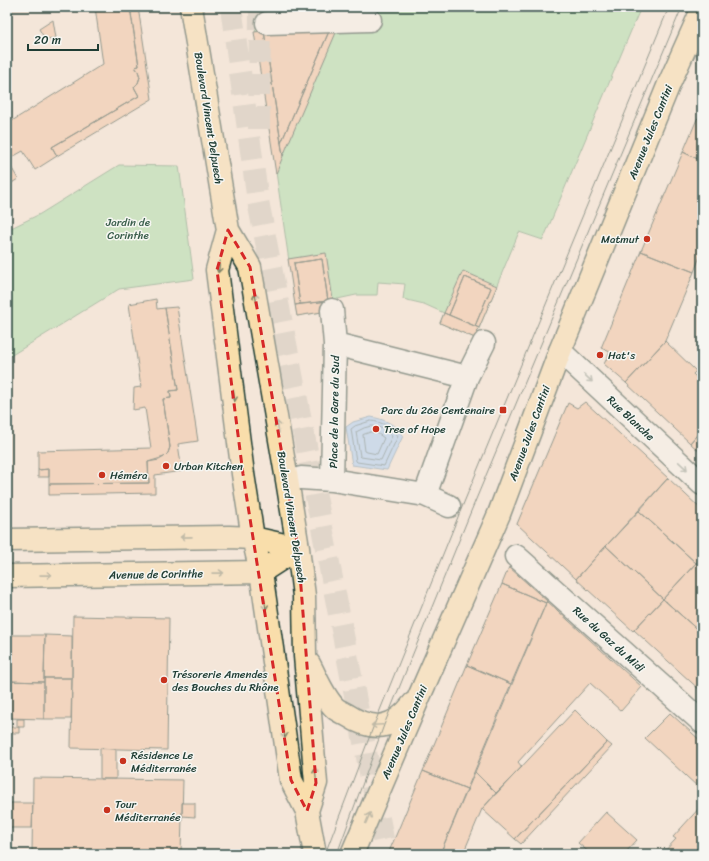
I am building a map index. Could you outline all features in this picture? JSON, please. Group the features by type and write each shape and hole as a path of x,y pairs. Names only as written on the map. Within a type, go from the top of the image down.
{"main road":[{"name":"Boulevard Vincent Delpuech","path":"191,7 228,230 250,267 298,548 304,596 305,656 316,783 307,812"},
{"name":"Avenue Jules Cantini","path":"352,854 499,514 560,351 669,84 697,34 702,10"},
{"name":"Boulevard Vincent Delpuech","path":"228,230 217,270 242,466 253,538 261,572 291,780 307,812 315,854"},
{"path":"7,540 229,537 253,538 298,548"},
{"path":"261,572 298,548"},
{"name":"Avenue de Corinthe","path":"7,576 261,572"},
{"path":"305,656 327,697 336,709 367,726 388,725 406,714 419,697"}],"street":[{"path":"267,23 370,20"},
{"name":"Place de la Gare du Sud","path":"332,310 335,344 332,480"},
{"path":"425,495 467,377 484,343"},
{"name":"Place de la Gare du Sud","path":"335,344 467,377"},
{"name":"Rue Blanche","path":"560,351 702,484"},
{"name":"Place de la Gare du Sud","path":"301,478 332,480 425,495 449,506"},
{"name":"Rue du Gaz du Midi","path":"516,556 702,722"}],"highlighted area":[{"path":"228,230 250,267 298,548 316,783 307,811 291,780 243,474 217,270"}],"green space":[{"path":"252,7 641,7 543,240 519,232 475,338 440,323 444,313 424,304 403,299 405,284 378,282 377,295 356,295 333,300 334,310 297,316"},
{"name":"Jardin de Corinthe","path":"119,165 179,166 194,279 119,289 7,358 7,230 40,214"}],"water":[{"path":"371,417 389,423 403,436 387,470 352,465 346,427 353,422"}],"building":[{"path":"95,7 130,7 139,66 135,67 140,77 138,83 134,87 139,96 52,147 57,156 35,170 23,151 7,160 7,124 103,64"},
{"path":"130,7 138,7 152,99 57,156 52,147 139,96 134,87 138,83 140,77 135,67 139,66"},
{"path":"53,20 56,38 45,39 39,29"},
{"path":"338,28 283,156 281,143 330,29"},
{"path":"330,29 281,143 264,31"},
{"path":"264,31 283,156 276,174 254,32"},
{"path":"702,114 702,161 683,152 697,119"},
{"path":"683,152 702,161 702,251 694,272 641,251"},
{"path":"7,160 18,179 7,186"},
{"path":"641,251 694,272 665,341 626,383 604,364 610,352 601,348"},
{"path":"326,253 333,300 328,301 322,259 294,263 300,304 295,305 288,259"},
{"path":"322,259 328,301 300,304 294,263"},
{"path":"463,271 497,286 479,328 475,326 491,288 465,277 449,315 444,313"},
{"path":"465,277 491,288 475,326 449,315"},
{"path":"156,299 157,309 165,308 178,390 170,391 171,398 163,399 170,447 168,453 159,460 148,462 149,483 49,484 49,469 38,470 38,451 151,448 145,408 133,410 134,388 141,387 129,304"},
{"path":"328,301 334,310 297,316 295,305"},
{"path":"177,307 198,441 178,444 182,471 155,475 155,493 49,495 49,484 149,483 148,462 164,457 168,453 170,447 163,399 171,398 170,391 178,390 165,308"},
{"path":"444,313 479,328 475,338 440,323"},
{"path":"665,341 696,371 693,374 702,383 702,429 690,443 626,383"},
{"path":"585,402 668,478 576,579 517,524 568,403 577,408"},
{"path":"702,429 702,454 690,443"},
{"path":"49,469 49,477 38,477 38,470"},
{"path":"668,478 702,510 702,556 696,563 639,511"},
{"path":"639,511 696,563 663,599 606,546"},
{"path":"606,546 663,599 633,631 576,579"},
{"path":"696,563 702,569 702,634 663,599"},
{"path":"509,567 547,601 546,603 502,584"},
{"path":"502,584 546,603 511,684 467,665"},
{"path":"663,599 702,634 702,692 634,630"},
{"path":"547,601 642,687 621,711 590,683 518,762 522,767 496,793 475,772"},
{"path":"73,616 169,618 167,750 71,748"},
{"path":"7,635 45,635 44,682 7,681"},
{"path":"45,635 72,636 72,678 44,678"},
{"path":"467,665 511,684 467,789 423,771"},
{"path":"44,678 72,678 71,719 44,719"},
{"path":"7,681 44,682 44,719 7,718"},
{"path":"575,710 607,742 515,839 482,809"},
{"path":"670,713 702,742 702,785 699,788 645,738"},
{"path":"7,718 9,718 9,727 19,727 19,733 7,733"},
{"path":"17,719 24,719 24,727 17,727"},
{"path":"607,742 612,746 521,844 515,839"},
{"path":"100,748 116,749 116,779 100,779"},
{"path":"423,771 467,789 440,854 388,854"},
{"path":"475,772 496,793 482,809 463,854 440,854"},
{"name":"Tour Méditerranée","path":"33,778 183,780 181,854 32,854"},
{"path":"10,803 33,803 32,828 9,828"},
{"path":"182,803 195,803 195,817 182,816"},
{"path":"702,805 702,854 662,854 676,839 673,837"},
{"path":"606,812 637,840 625,853 627,854 591,854 578,843"}],"tunnel":[{"path":"231,7 258,201 386,854"},
{"path":"259,129 260,7"}],"tram line":[{"path":"325,854 374,725 460,512 669,7"},
{"path":"337,854 384,725 469,516 682,7"}],"place":[{"name":"Matmut","path":"647,239"},
{"name":"Hat's","path":"600,355"},
{"name":"Parc du 26e Centenaire","path":"503,410"},
{"name":"Tree of Hope","path":"376,429"},
{"name":"Urban Kitchen","path":"166,466"},
{"name":"Héméra","path":"102,475"},
{"name":"Trésorerie Amendes des Bouches du Rhône","path":"164,680"},
{"name":"Résidence Le Méditerranée","path":"123,761"},
{"name":"Tour Méditerranée","path":"107,810"}]}
